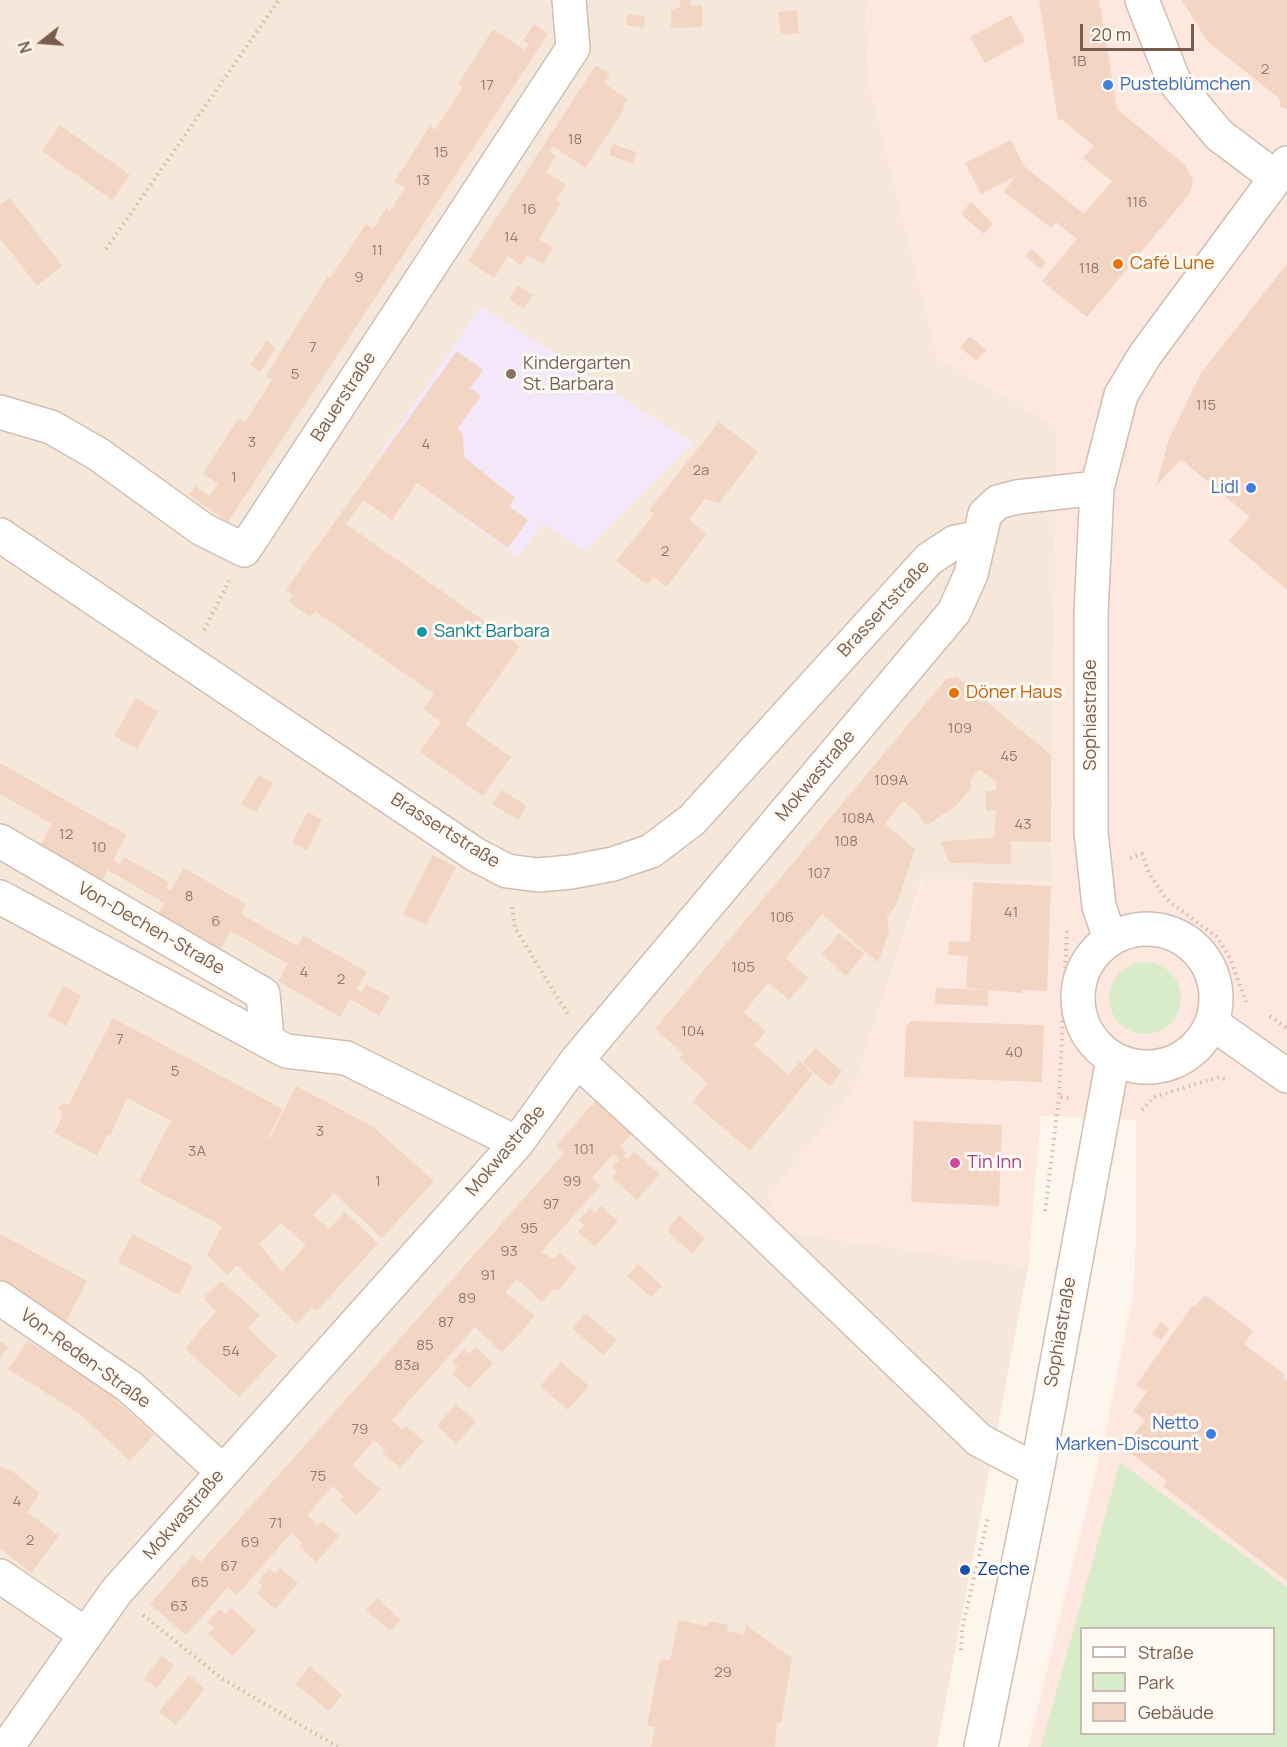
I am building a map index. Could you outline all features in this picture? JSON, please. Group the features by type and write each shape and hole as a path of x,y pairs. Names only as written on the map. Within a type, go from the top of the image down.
{"street":[{"name":"Bauerstraße","path":"244,550 573,48 569,0"},
{"path":"1142,0 1174,81 1219,135 1281,170"},
{"name":"Sophiastraße","path":"1110,939 1099,906 1094,870 1091,614 1097,488 1121,395 1145,355 1281,170"},
{"path":"0,412 51,427 98,454 202,529 244,550"},
{"path":"978,538 985,514 998,502 1017,497 1097,488"},
{"name":"Brassertstraße","path":"0,535 476,855 507,870 538,875 571,872 613,864 651,851 692,820 929,559 955,542 978,538"},
{"name":"Mokwastraße","path":"7,1747 116,1592 517,1143 577,1060 954,612 970,574 978,538"},
{"name":"Von-Dechen-Straße","path":"0,841 263,994 267,1039"},
{"path":"0,897 286,1051 346,1058 517,1143"},
{"path":"1153,927 1184,938 1206,960 1210,970 1216,991 1212,1023 1202,1041 1186,1056 1167,1065 1145,1068 1113,1059 1092,1042 1080,1019 1077,993 1083,967 1099,946 1125,932 1153,927"},
{"path":"1212,1023 1287,1076"},
{"name":"Sophiastraße","path":"981,1747 1037,1471 1113,1059"},
{"path":"577,1060 746,1215 979,1440 1037,1471"},
{"name":"Von-Reden-Straße","path":"0,1298 130,1387 222,1471"},
{"path":"0,1576 85,1634"}],"path":[{"path":"106,249 279,0"},
{"path":"188,662 244,550"},
{"path":"1094,870 1142,854 1149,873 1166,898 1217,937 1230,958 1246,1003 1255,1008"},
{"path":"507,870 515,928 571,1020 577,1060"},
{"path":"1264,1013 1287,1028"},
{"path":"116,1592 221,1678 338,1747"}],"shaded area":[{"path":"0,0 866,0 868,79 938,359 1057,426 1051,882 922,879 853,1092 768,1196 781,1231 1028,1267 937,1747 0,1747"},
{"path":"866,0 1287,0 1287,1747 1028,1747 1103,1445 1133,1294 1136,1239 1136,1120 1041,1116 1028,1267 780,1231 768,1196 853,1092 923,879 1051,881 1057,426 938,359 868,79"},
{"name":"Kindergarten St. Barbara","path":"481,306 693,443 585,551 543,524 518,557 379,456"}],"green space":[{"path":"1138,962 1152,962 1171,972 1181,991 1181,1005 1171,1024 1152,1034 1138,1034 1119,1024 1109,1005 1109,991 1119,972"},
{"path":"1120,1462 1287,1587 1287,1747 1041,1747"}],"building":[{"path":"680,0 691,0 691,5 702,5 703,27 671,28 671,10 680,7"},
{"path":"1039,0 1099,0 1117,109 1185,165 1193,180 1190,193 1087,317 1042,281 1077,239 1056,222 1051,228 1004,192 1016,176 981,194 965,163 1011,140 1024,166 1084,214 1112,181 1083,158 1094,146 1061,119 1058,120"},
{"path":"1182,0 1287,0 1287,109 1281,107 1279,98 1207,41"},
{"path":"797,10 799,33 781,35 778,12"},
{"path":"627,14 645,16 644,28 626,25"},
{"path":"1011,15 1025,41 985,63 970,37"},
{"path":"534,24 548,34 228,522 189,495 195,486 210,496 218,484 203,473 238,419 245,422 272,380 266,376 327,277 330,278 366,224 373,229 386,208 390,211 405,188 394,182 430,126 435,130 463,87 458,84 493,29 525,50 529,44 523,40"},
{"path":"596,65 610,74 604,83 627,99 622,113 585,168 553,146 550,152 556,156 546,172 566,185 556,200 561,203 539,239 553,248 543,264 528,255 521,265 508,256 494,278 468,261"},
{"path":"60,125 130,175 112,200 42,151"},
{"path":"613,144 636,152 633,164 609,155"},
{"path":"10,198 62,266 37,286 0,238 0,205"},
{"path":"971,202 993,224 984,234 961,214"},
{"path":"1031,249 1046,262 1041,269 1025,256"},
{"name":"Lidl","path":"1287,264 1287,590 1229,541 1250,517 1181,459 1156,486 1169,439 1201,373"},
{"path":"518,285 533,295 523,309 509,299"},
{"path":"970,336 986,350 976,361 960,347"},
{"path":"267,340 275,349 260,372 250,365"},
{"path":"457,351 483,370 470,388 481,396 458,428 463,435 464,457 515,498 509,506 528,520 508,548 417,483 392,520 363,500 346,524 520,646 465,725 511,757 483,796 420,752 441,722 423,709 434,694 315,611 310,617 289,602 293,595 286,590"},
{"path":"719,422 758,452 719,503 705,499 689,519 706,534 667,587 654,577 647,585 616,561 654,514 649,510"},
{"path":"957,677 1051,755 1051,842 1011,841 1011,864 950,863 940,841 994,838 996,811 986,811 985,791 996,790 996,782 979,769 971,779 971,788 956,806 927,825 920,818 921,816 903,801 885,824 915,849 897,903 887,917 889,931 878,962 822,914 786,958 808,978 789,1000 768,982 744,1013 766,1031 754,1045 789,1075 800,1061 813,1074 750,1151 693,1102 708,1083 679,1058 683,1053 655,1029 946,679"},
{"path":"136,698 158,712 137,749 114,736"},
{"path":"0,763 127,835 113,860 120,864 124,857 169,882 166,888 171,890 184,868 246,904 241,914 297,946 304,936 367,972 356,989 362,992 366,984 390,997 379,1016 350,999 340,1017 278,981 288,964 231,931 221,949 159,913 164,903 108,870 102,881 40,846 52,824 0,794"},
{"path":"259,775 273,783 256,812 241,804"},
{"path":"501,790 527,806 518,820 492,804"},
{"path":"307,812 322,819 307,850 292,843"},
{"path":"433,855 456,867 426,925 403,914"},
{"path":"973,882 1051,886 1047,991 1022,990 1022,993 966,988 968,956 948,955 949,941 970,942"},
{"path":"839,933 864,954 846,976 822,954"},
{"path":"63,986 81,996 66,1026 48,1016"},
{"path":"936,988 988,990 988,1006 935,1004"},
{"path":"113,1018 283,1109 268,1137 270,1138 296,1086 372,1126 434,1181 382,1238 334,1193 313,1215 329,1229 345,1212 378,1243 317,1311 312,1307 297,1324 237,1265 227,1275 207,1255 222,1226 139,1182 171,1121 127,1098 110,1136 108,1134 97,1155 54,1133 62,1117 59,1107 69,1104","holes":["281,1223 306,1245 282,1272 259,1244"]},
{"path":"911,1021 1044,1025 1042,1082 904,1077 906,1027"},
{"path":"815,1048 842,1071 830,1086 803,1063"},
{"path":"597,1099 634,1131 620,1146 626,1152 624,1155 628,1159 634,1152 660,1174 637,1200 612,1178 617,1171 612,1167 619,1160 613,1154 592,1178 600,1186 541,1252 554,1259 560,1253 577,1268 558,1291 554,1288 542,1302 517,1279 505,1293 535,1315 502,1352 475,1327 392,1420 402,1429 406,1426 424,1441 400,1468 382,1452 385,1450 374,1440 352,1466 381,1489 357,1515 340,1500 343,1496 333,1486 307,1515 318,1525 322,1521 339,1536 316,1562 299,1546 302,1543 291,1533 237,1595 228,1587 186,1635 150,1604 193,1555 201,1562 397,1342 564,1153 556,1146"},
{"path":"914,1121 1002,1125 999,1206 911,1202"},
{"path":"601,1206 618,1221 595,1247 578,1232 584,1225 579,1221 590,1208 595,1213"},
{"path":"679,1215 705,1238 693,1254 667,1231"},
{"path":"0,1234 87,1281 63,1327 0,1285"},
{"path":"132,1234 193,1266 179,1295 118,1262"},
{"path":"638,1264 662,1286 651,1297 627,1276"},
{"path":"221,1281 260,1315 248,1328 277,1356 239,1397 185,1349 216,1311 203,1298"},
{"name":"Netto Marken-Discount","path":"1205,1295 1253,1331 1244,1344 1285,1375 1283,1378 1287,1381 1287,1581 1163,1486 1167,1481 1124,1448 1145,1420 1133,1411 1147,1392 1136,1385 1193,1305 1195,1307"},
{"path":"586,1313 617,1340 603,1355 572,1328"},
{"path":"1161,1322 1169,1329 1161,1340 1152,1334"},
{"path":"0,1341 8,1347 0,1358"},
{"path":"28,1341 103,1388 154,1435 130,1461 80,1414 8,1369"},
{"path":"476,1347 493,1363 469,1389 452,1374 458,1367 452,1362 464,1349 469,1354"},
{"path":"561,1362 589,1386 568,1410 540,1386"},
{"path":"456,1404 476,1422 456,1444 437,1426"},
{"path":"0,1466 6,1470 8,1468 40,1493 27,1512 59,1536 31,1573 0,1548"},
{"path":"269,1568 275,1573 280,1568 298,1583 275,1609 257,1593 263,1586 258,1582"},
{"path":"377,1598 401,1620 390,1631 366,1610"},
{"path":"231,1608 256,1630 233,1656 208,1634 214,1627 208,1622 213,1616 220,1609 225,1614"},
{"path":"679,1620 707,1626 709,1621 728,1625 727,1631 744,1635 746,1625 792,1658 781,1723 777,1722 775,1747 651,1747 655,1727 647,1726 660,1659 670,1660"},
{"path":"162,1656 174,1665 157,1688 144,1679"},
{"path":"310,1666 342,1695 329,1711 295,1684"},
{"path":"189,1675 205,1689 176,1725 159,1712"}],"place":[{"name":"Pusteblümchen","path":"1108,85"},
{"name":"Café Lune","path":"1118,264"},
{"name":"Kindergarten St. Barbara","path":"511,374"},
{"name":"Lidl","path":"1251,488"},
{"name":"Sankt Barbara","path":"422,632"},
{"name":"Döner Haus","path":"954,693"},
{"name":"Tin Inn","path":"955,1163"},
{"name":"Netto Marken-Discount","path":"1211,1434"},
{"name":"Zeche","path":"965,1570"}]}
